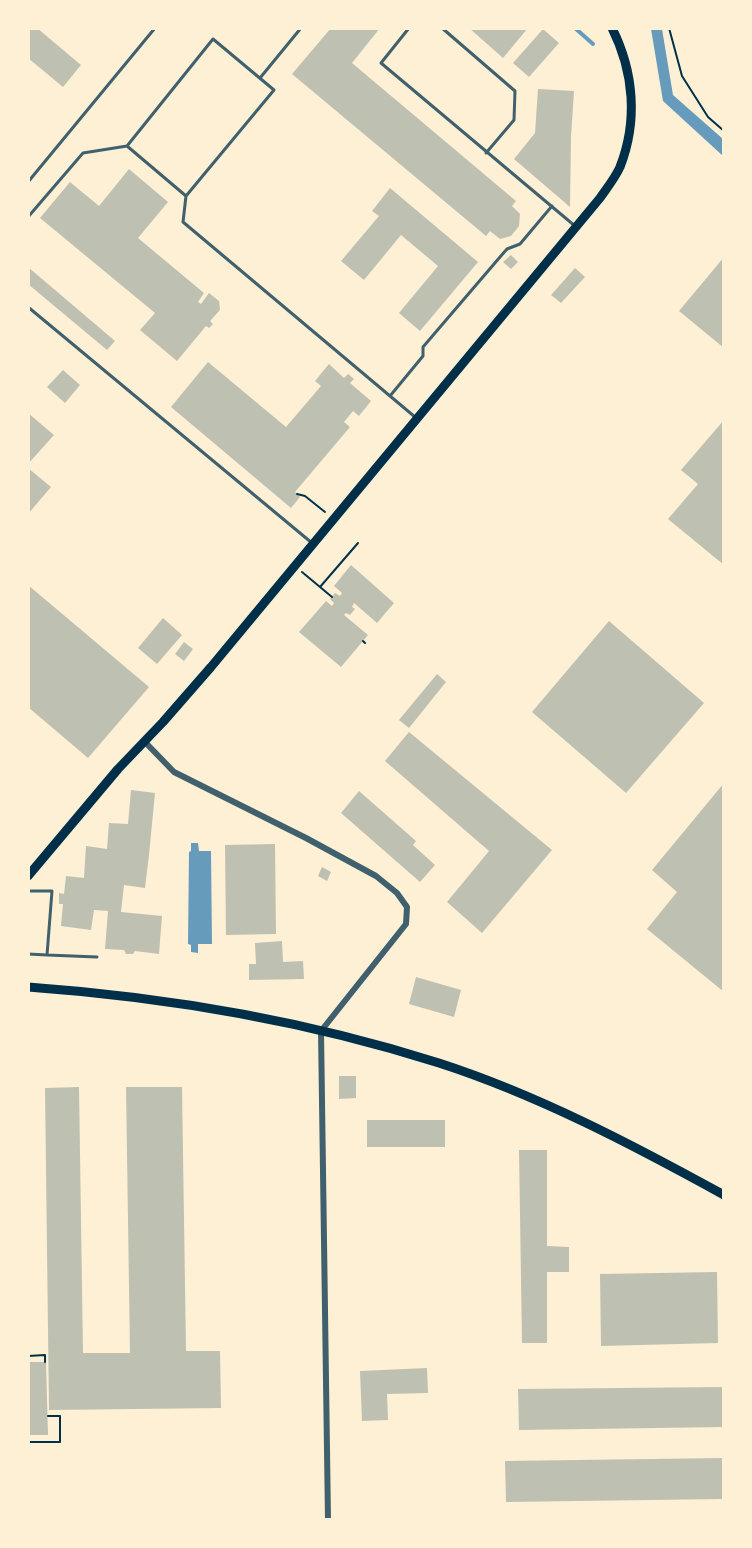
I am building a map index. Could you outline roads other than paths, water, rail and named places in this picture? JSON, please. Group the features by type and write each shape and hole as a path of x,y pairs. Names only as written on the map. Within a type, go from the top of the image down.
{"main road":[{"path":"28,876 295,567 600,198 619,170 631,117 632,97 629,75 622,48 612,28"},
{"path":"28,987 99,992 227,1011 321,1031 431,1061 483,1079 579,1121 723,1196"}],"street":[{"path":"144,741 174,772 376,876 397,893 407,907 406,924 321,1031 328,1520"}],"lane":[{"path":"28,183 155,28"},
{"path":"260,78 301,28"},
{"path":"409,28 381,63 576,228"},
{"path":"442,28 515,91 514,120 486,153"},
{"path":"28,217 83,153 128,146 213,39 274,90 186,196 183,222 418,419"},
{"path":"128,146 186,196"},
{"path":"390,396 423,356 423,347 492,266 507,249 520,244 552,206"},
{"path":"28,306 314,544"},
{"path":"28,891 51,891 47,955"},
{"path":"28,954 97,957"}],"water":[{"path":"651,29 662,29 673,95 723,139 723,156 663,101"},
{"path":"191,843 198,843 199,851 211,851 212,944 198,944 198,953 191,952 191,945 188,944"}],"waterway":[{"path":"575,28 593,44"}]}
